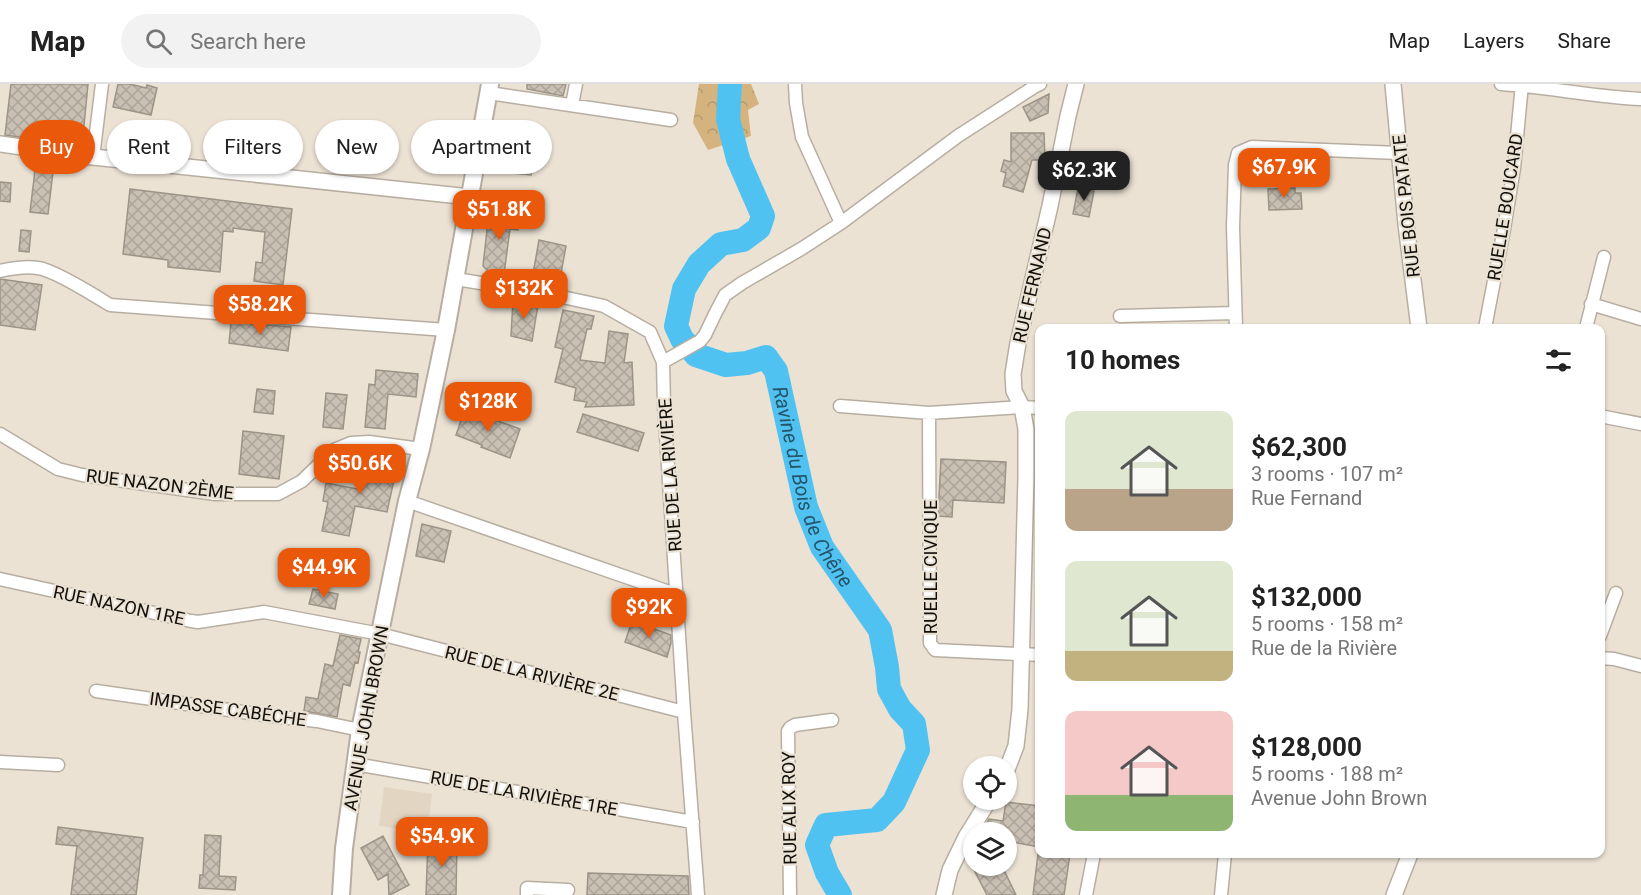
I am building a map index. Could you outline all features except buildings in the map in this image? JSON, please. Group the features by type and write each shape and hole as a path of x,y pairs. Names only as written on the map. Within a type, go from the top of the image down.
{"main road":[{"name":"AVENUE JOHN BROWN","path":"341,895 344,848 360,730 407,501 447,330 490,89"}],"street":[{"path":"95,142 102,84"},
{"path":"572,105 576,84"},
{"path":"795,84 802,137 841,223"},
{"path":"663,362 700,341 725,296 742,283 841,223 958,136 1040,84"},
{"name":"RUE FERNAND","path":"1012,756 1016,746 1020,709 1026,477 1026,429 1022,407 1014,392 1013,374 1076,84"},
{"name":"RUE BOIS PATATE","path":"1393,84 1419,324"},
{"path":"1501,84 1611,98 1641,99"},
{"name":"RUELLE BOUCARD","path":"1486,324 1514,168 1521,85"},
{"path":"490,89 572,105 671,120"},
{"path":"0,144 18,147"},
{"path":"1236,324 1233,227 1235,165 1238,153 1252,147 1399,153"},
{"path":"95,158 470,197"},
{"path":"1587,324 1604,257"},
{"path":"0,271 17,267 41,268 110,305 447,330"},
{"name":"RUE DE LA RIVIÈRE","path":"456,279 554,295 604,306 650,332 663,362 684,712 698,895"},
{"path":"1591,304 1641,320"},
{"path":"1120,316 1235,313"},
{"path":"840,406 929,413 1035,408"},
{"name":"RUELLE CIVIQUE","path":"929,413 930,644 935,650 1035,655"},
{"path":"1605,417 1641,424"},
{"name":"RUE NAZON 2ÈME","path":"0,434 58,469 82,475 215,495 279,494 302,480 334,450 351,443 369,442 421,449"},
{"path":"407,501 678,596"},
{"name":"RUE NAZON 1RE","path":"0,579 191,621 198,622 264,612 380,634"},
{"path":"1605,623 1616,593"},
{"name":"RUE DE LA RIVIÈRE 2E","path":"380,634 684,712"},
{"path":"1605,658 1641,666"},
{"name":"IMPASSE CABÉCHE","path":"96,691 317,721 360,730"},
{"name":"RUE ALIX ROY","path":"790,895 788,731 795,725 832,720"},
{"path":"0,762 58,765"},
{"name":"RUE DE LA RIVIÈRE 1RE","path":"355,764 693,822"},
{"path":"944,895 950,870 966,837 984,810"},
{"path":"1086,895 1093,858"},
{"path":"1221,895 1225,858"},
{"path":"1394,895 1408,858"},
{"path":"527,895 527,888 568,890"}],"shaded area":[{"path":"384,787 432,794 427,832 379,826"}],"green space":[{"path":"699,84 751,84 759,104 748,110 751,136 708,150 693,123"}],"waterway":[{"name":"Ravine du Bois de Chêne","path":"730,84 728,119 738,159 763,216 759,228 743,240 721,244 699,264 684,289 676,326 682,339 696,355 726,365 747,363 766,357 776,371 806,507 822,547 880,630 889,689 900,709 914,724 918,750 894,802 877,820 826,825 817,845 827,873 840,895"}]}
